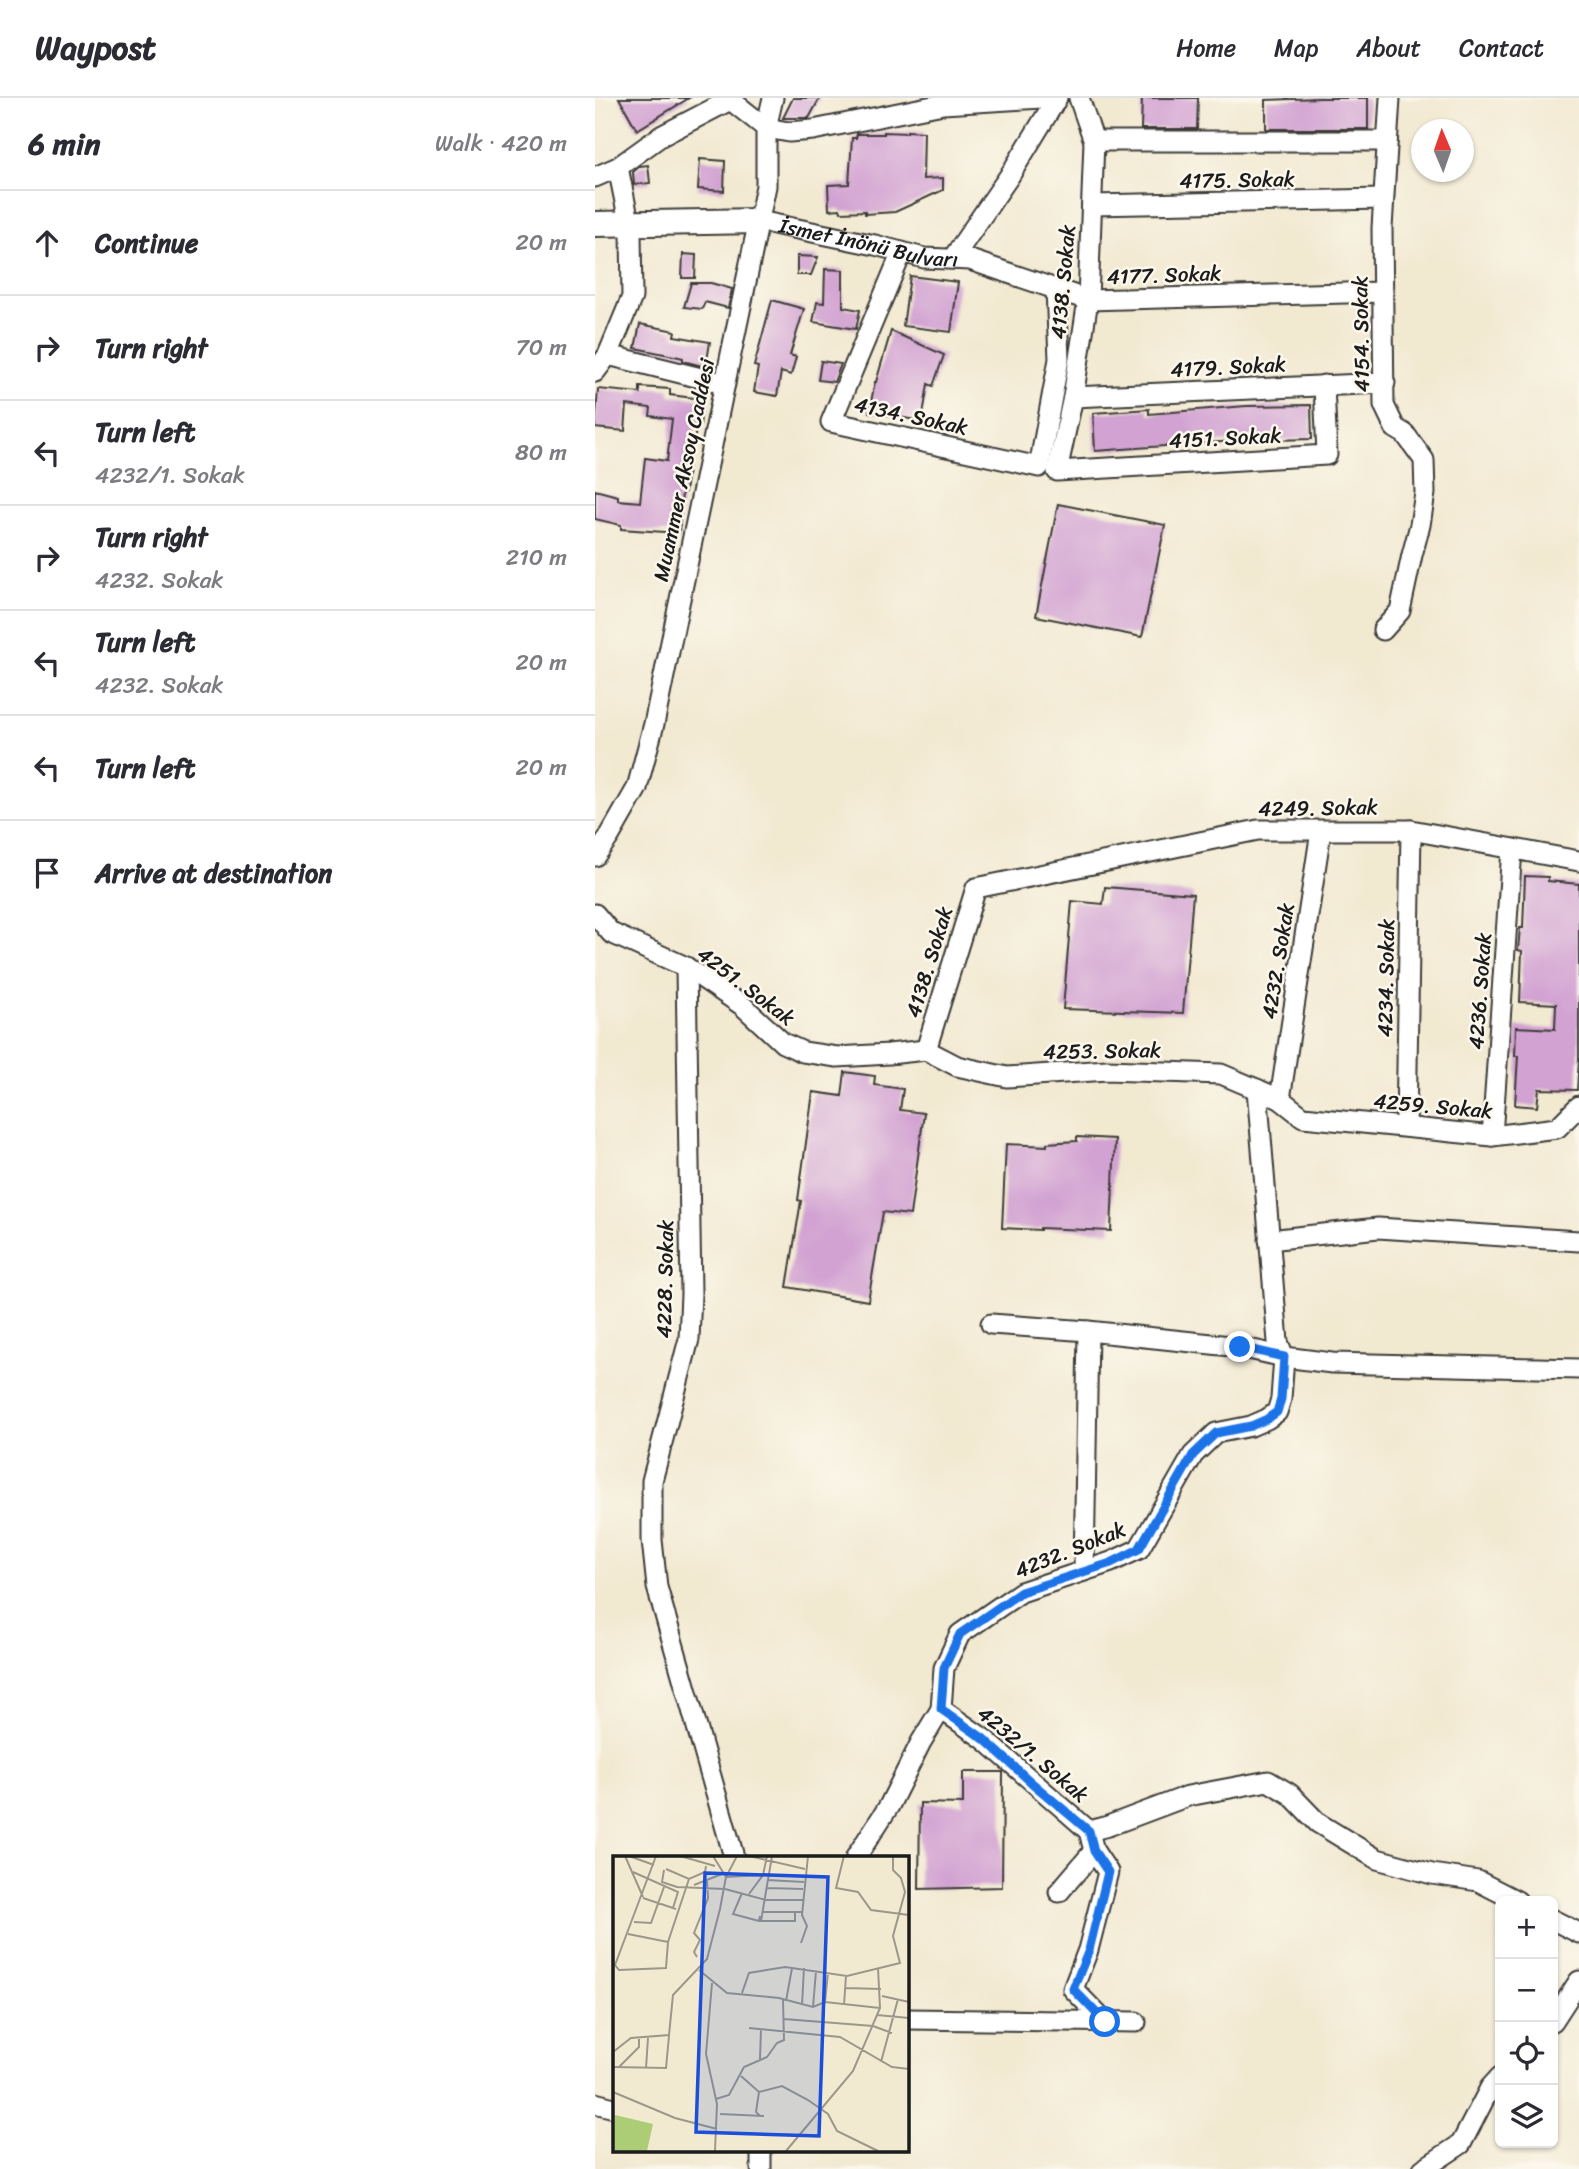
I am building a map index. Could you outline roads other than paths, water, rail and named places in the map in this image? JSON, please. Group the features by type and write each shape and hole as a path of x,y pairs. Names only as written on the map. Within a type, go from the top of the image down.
{"main road":[{"name":"İsmet İnönü Bulvarı","path":"595,224 759,221"}],"street":[{"name":"Muammer Aksoy Caddesi","path":"595,856 637,788 654,724 766,186 767,128 773,98"},
{"path":"595,177 618,167 661,136 729,99 767,128 789,132 813,130 944,101 1042,98"},
{"name":"İsmet İnönü Bulvarı","path":"759,221 924,258 953,258 1010,175 1056,98"},
{"name":"4138. Sokak","path":"1048,469 1073,397 1088,300 1094,141 1079,98"},
{"name":"4154. Sokak","path":"1383,630 1400,611 1425,493 1424,460 1405,434 1395,428 1384,405 1381,228 1389,98"},
{"path":"1094,141 1387,141"},
{"path":"595,372 608,355 632,297 629,224 618,167"},
{"name":"4175. Sokak","path":"1093,205 1383,199"},
{"name":"4134. Sokak","path":"902,252 831,422 1048,469"},
{"name":"4177. Sokak","path":"953,258 970,260 1088,300 1383,292"},
{"path":"1048,469 1059,359 1056,289"},
{"path":"608,355 725,384"},
{"name":"4179. Sokak","path":"1073,397 1385,383"},
{"name":"4151. Sokak","path":"1048,469 1327,455 1324,385"},
{"name":"4249. Sokak","path":"976,888 1258,830 1411,830 1579,861"},
{"name":"4234. Sokak","path":"1406,1127 1411,830"},
{"name":"4232. Sokak","path":"1280,1099 1321,831"},
{"name":"4236. Sokak","path":"1492,1136 1512,849"},
{"name":"4138. Sokak","path":"926,1049 976,888"},
{"name":"4251. Sokak","path":"595,914 611,933 686,967 743,1006 783,1043 803,1052 837,1057 926,1049"},
{"name":"4228. Sokak","path":"686,967 691,1294 689,1339 652,1480 652,1540 657,1587 734,1856"},
{"name":"4253. Sokak","path":"926,1049 957,1066 1007,1077 1107,1070 1221,1074 1280,1099"},
{"name":"4232. Sokak","path":"857,1856 889,1806 941,1709 944,1668 960,1634 1021,1592 1111,1563 1139,1549 1193,1455 1216,1433 1251,1426 1277,1412 1281,1399 1284,1357 1278,1342 1257,1089"},
{"name":"4259. Sokak","path":"1280,1099 1303,1117 1492,1136 1557,1128 1579,1106"},
{"path":"1269,1240 1378,1228 1579,1241"},
{"path":"991,1324 1240,1347 1284,1357 1332,1363 1579,1369"},
{"path":"1084,1571 1088,1331"},
{"name":"4232/1. Sokak","path":"941,1709 984,1739 1089,1831 1188,1796 1268,1781 1290,1794 1318,1823 1377,1859 1432,1874 1478,1881 1507,1896"},
{"path":"1089,1831 1094,1851 1108,1872 1089,1950 1073,1989 1105,2022"},
{"path":"1059,1892 1094,1851"},
{"path":"1558,1922 1579,1933"},
{"path":"1558,2013 1579,1981"},
{"path":"908,2019 1136,2022"},
{"path":"1423,2169 1461,2144 1495,2082"},
{"path":"595,2103 613,2108"}]}
